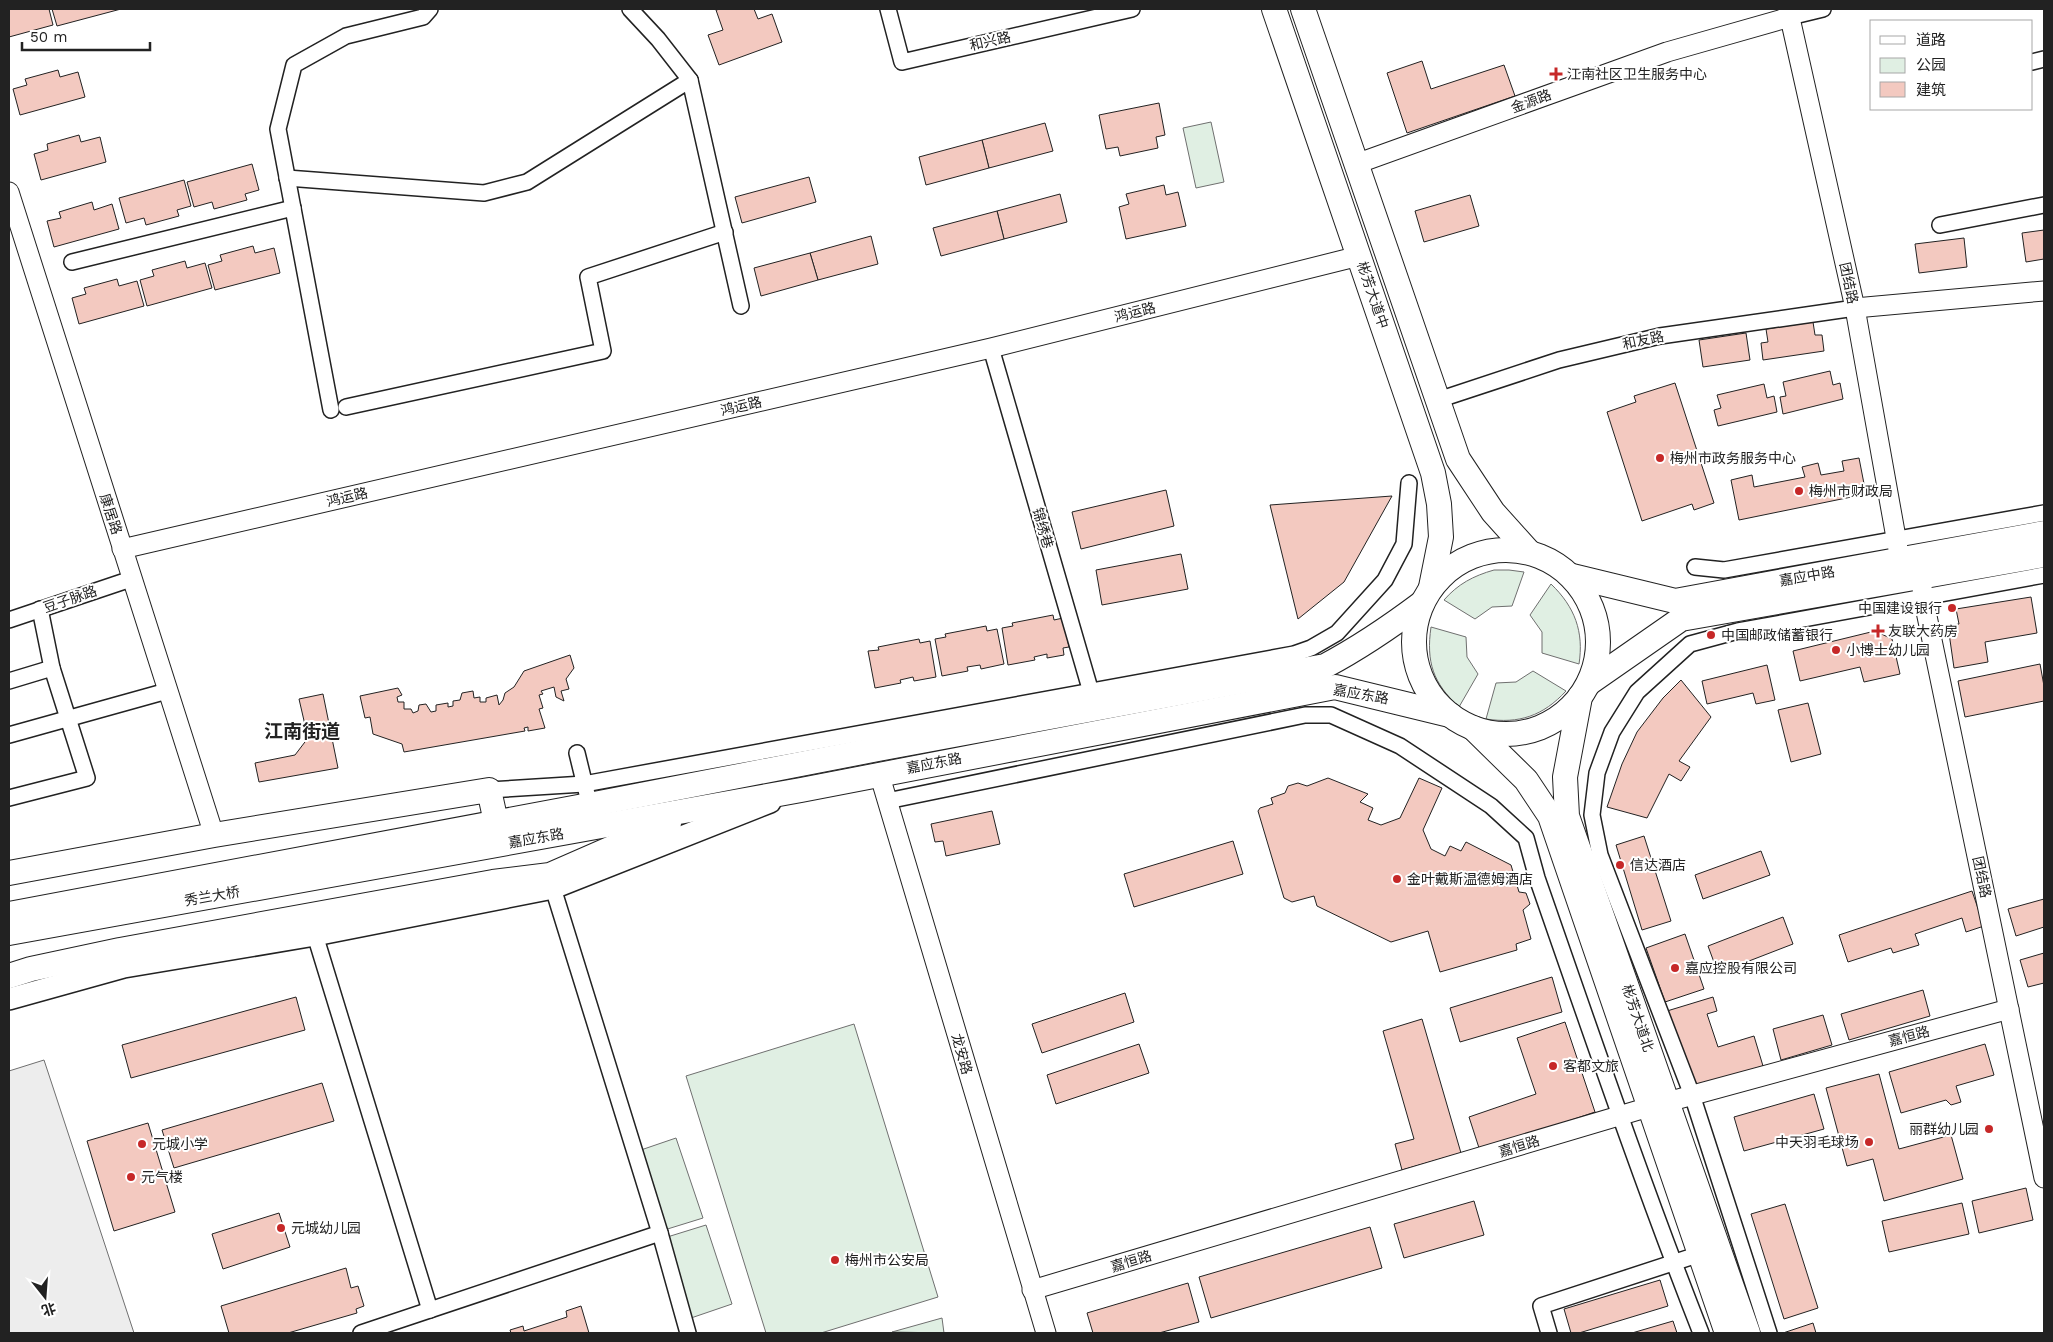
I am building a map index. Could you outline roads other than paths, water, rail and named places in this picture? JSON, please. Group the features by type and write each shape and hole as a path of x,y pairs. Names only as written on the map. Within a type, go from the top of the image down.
{"main road":[{"name":"彬芳大道中","path":"1274,9 1433,473 1439,504 1441,537 1427,595 1416,621 1413,639 1415,658 1420,676 1428,692 1440,707 1450,715"},
{"name":"彬芳大道中","path":"1303,9 1458,459 1493,512 1529,552"},
{"name":"嘉应中路","path":"1572,576 1675,601 2044,533"},
{"name":"嘉应东路","path":"497,833 587,795 1093,700 1324,666 1354,651 1385,631 1427,595 1444,573 1459,562 1476,554 1494,550 1529,552"},
{"path":"1529,552 1545,558 1572,576"},
{"name":"嘉应中路","path":"1473,728 1506,734 1523,732 1555,720 1568,710 1584,690 1681,619 1922,587 2044,555"},
{"name":"彬芳大道北","path":"1572,576 1582,589 1596,619 1598,651 1595,667 1584,690 1565,777 1567,816 1658,1104 1700,1254 1727,1333"},
{"name":"嘉应东路","path":"414,848 497,833 707,807 1335,687 1450,715"},
{"path":"1450,715 1473,728"},
{"name":"彬芳大道北","path":"1473,728 1526,780 1550,816 1658,1104 1748,1333"},
{"path":"9,874 214,835 489,790 503,866 493,882"},
{"path":"9,999 124,967 315,935 553,888 801,790"},
{"path":"9,976 31,969 120,950 493,882 550,875 707,807"},
{"name":"秀兰大桥","path":"9,933 162,895 414,848"},
{"name":"秀兰大桥","path":"9,914 162,895"}],"street":[{"path":"331,410 278,129 294,65 346,36 423,17 430,9"},
{"path":"630,9 658,39 690,80 741,306"},
{"name":"和兴路","path":"888,9 902,62 1132,9"},
{"name":"金源路","path":"1356,164 1667,52 1789,13 1823,9"},
{"name":"团结路","path":"1789,13 1855,308 1900,560"},
{"path":"287,178 484,193 527,182 690,80"},
{"name":"康居路","path":"9,192 214,835"},
{"path":"1940,225 2044,204"},
{"path":"72,262 293,208"},
{"path":"346,407 603,352 588,277 725,232"},
{"name":"鸿运路","path":"122,549 991,348 1359,256"},
{"path":"1855,308 2044,291"},
{"name":"和友路","path":"1438,400 1558,360 1660,336 1855,308"},
{"name":"锦绣巷","path":"991,348 1093,700"},
{"path":"1093,700 1294,654 1311,648 1337,633 1385,580 1404,544 1409,483"},
{"path":"1694,567 1724,570 2044,513"},
{"path":"1769,1333 1692,1095 1600,855 1592,815 1597,773 1612,732 1637,692 1690,644 1922,587 2044,576"},
{"name":"豆子脉路","path":"9,620 131,579"},
{"name":"团结路","path":"1922,587 2044,1178"},
{"path":"9,798 87,778 52,668 40,609"},
{"path":"9,681 52,668"},
{"path":"9,735 167,691"},
{"path":"887,801 1305,715 1331,716 1400,746 1491,806 1526,838 1537,878 1673,1264 1701,1333"},
{"path":"489,790 587,795 577,753"},
{"name":"龙安路","path":"879,773 1046,1333"},
{"path":"553,888 660,1234 688,1333"},
{"path":"315,935 430,1310"},
{"name":"嘉恒路","path":"1032,1290 1658,1104 2009,1009"},
{"path":"361,1333 660,1234"},
{"path":"1549,1333 1540,1306 1700,1254"}],"place":[{"name":"江南社区卫生服务中心","path":"1556,74"},
{"name":"梅州市政务服务中心","path":"1660,458"},
{"name":"梅州市财政局","path":"1799,491"},
{"name":"中国建设银行","path":"1952,608"},
{"name":"友联大药房","path":"1878,631"},
{"name":"中国邮政储蓄银行","path":"1711,635"},
{"name":"小博士幼儿园","path":"1836,650"},
{"name":"信达酒店","path":"1620,865"},
{"name":"金叶戴斯温德姆酒店","path":"1397,879"},
{"name":"嘉应控股有限公司","path":"1675,968"},
{"name":"客都文旅","path":"1553,1066"},
{"name":"丽群幼儿园","path":"1989,1129"},
{"name":"中天羽毛球场","path":"1869,1142"},
{"name":"元城小学","path":"142,1144"},
{"name":"元气楼","path":"131,1177"},
{"name":"元城幼儿园","path":"281,1228"},
{"name":"梅州市公安局","path":"835,1260"}],"district":[{"name":"江南街道","path":"302,731"}]}
